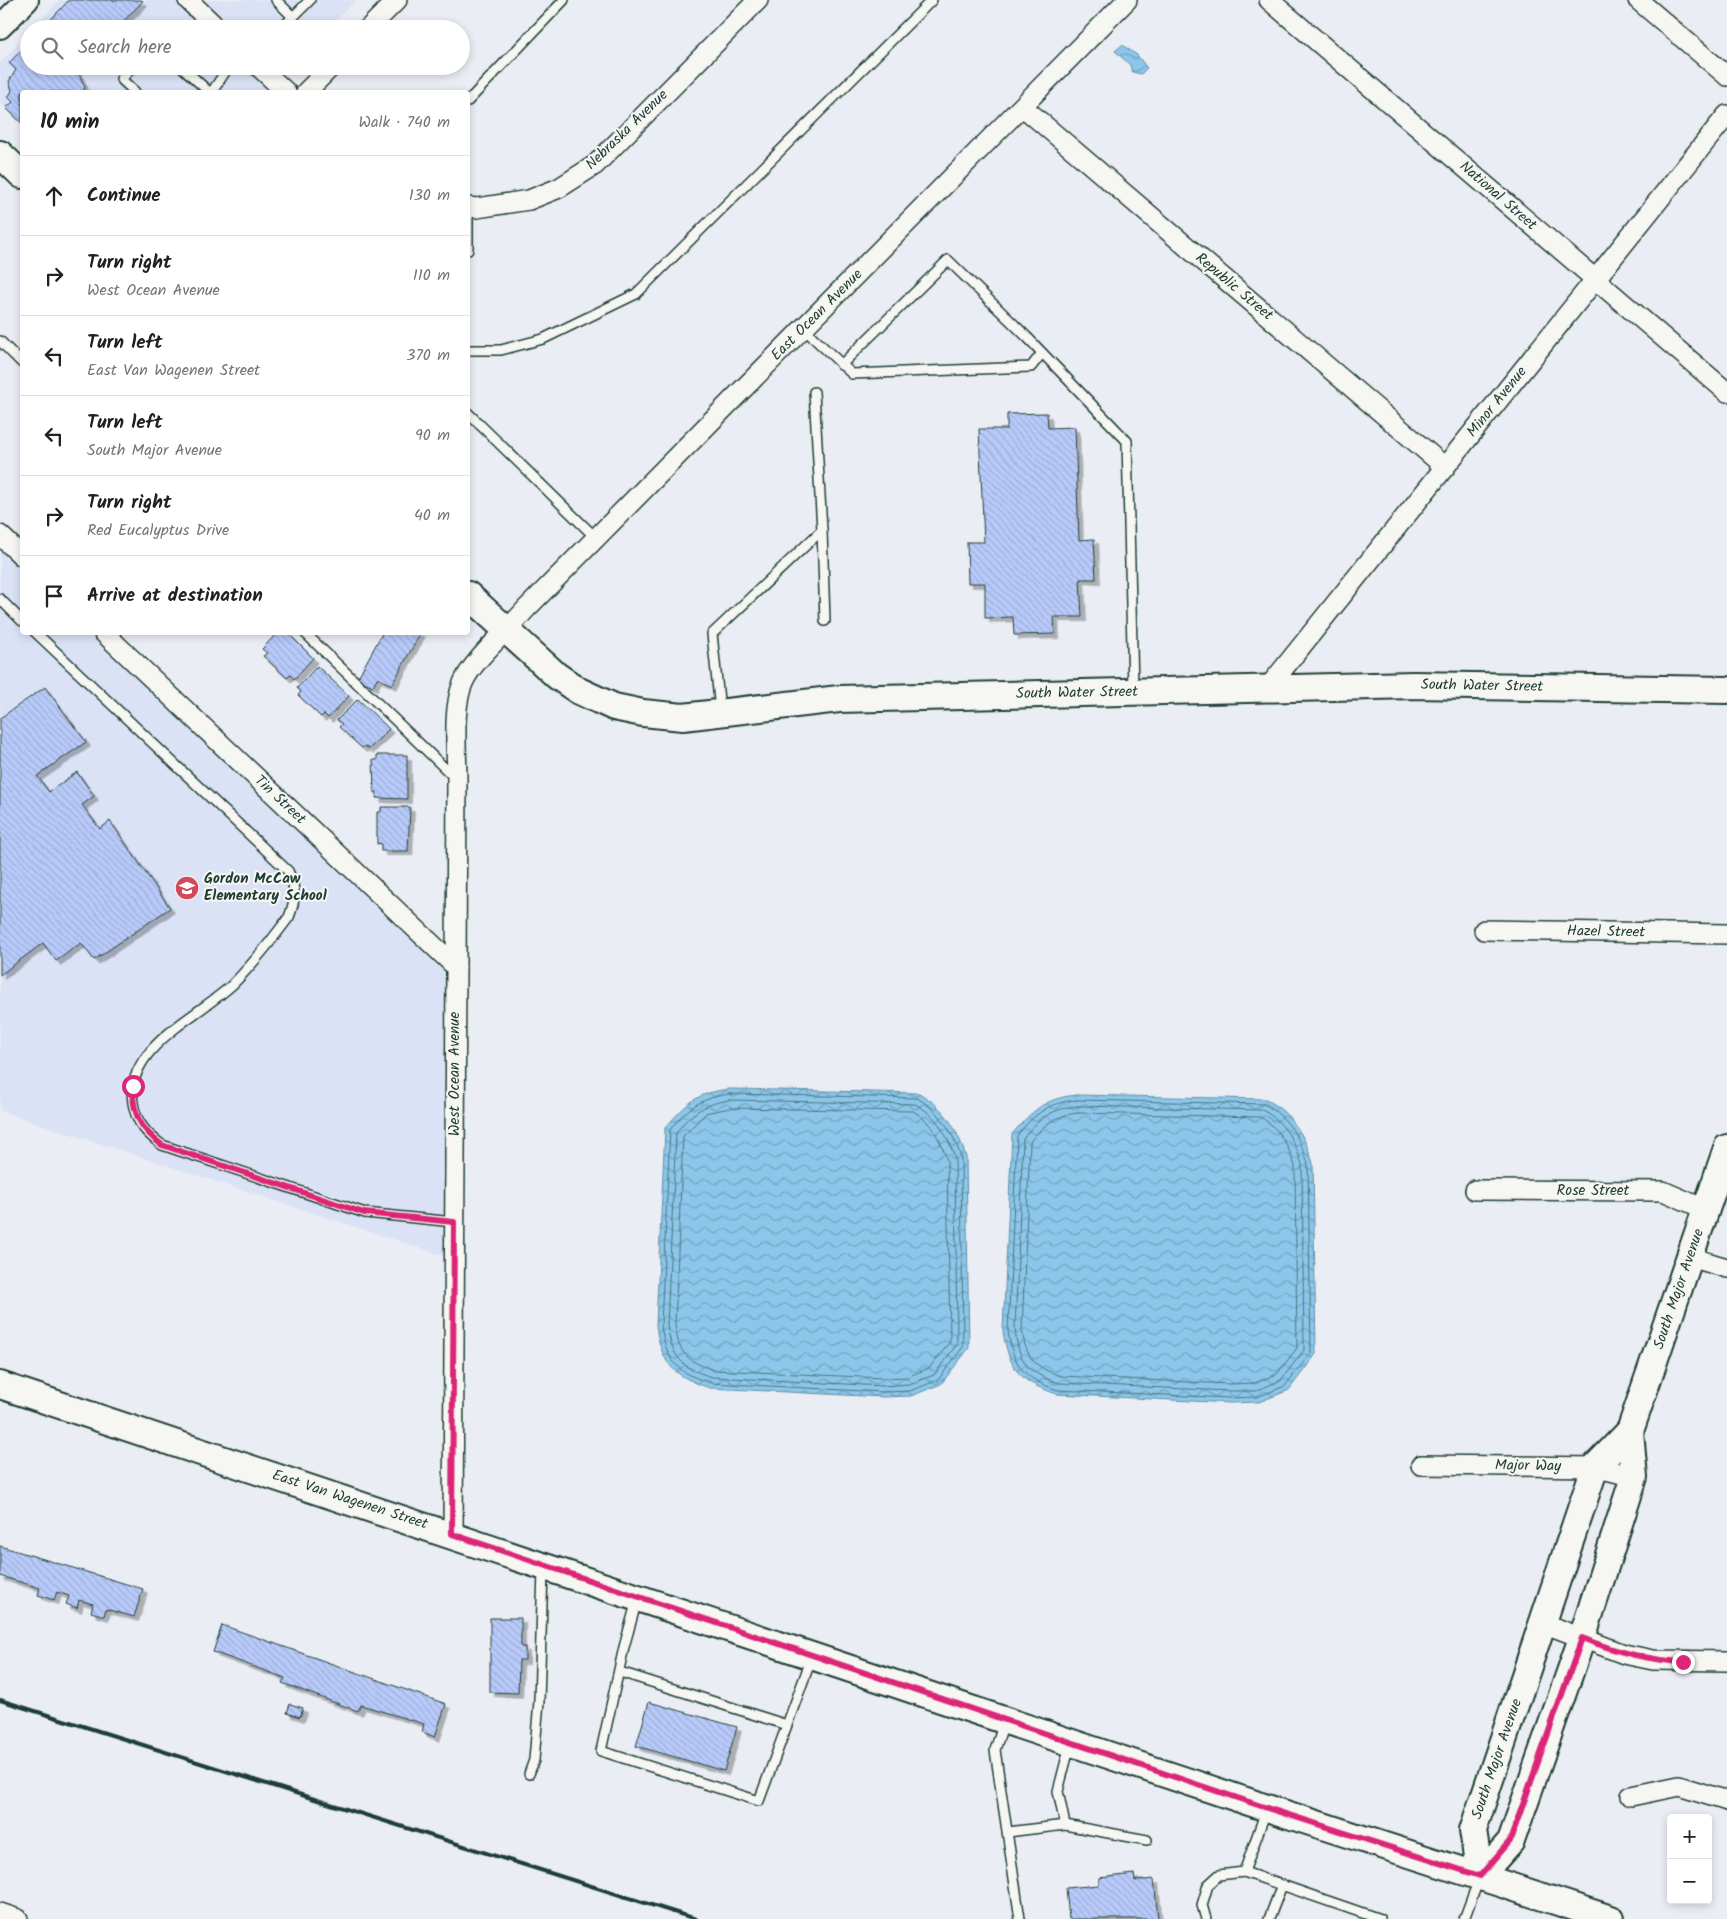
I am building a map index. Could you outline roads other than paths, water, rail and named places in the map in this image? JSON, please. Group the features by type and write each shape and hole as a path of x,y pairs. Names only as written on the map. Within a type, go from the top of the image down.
{"main road":[{"path":"0,154 20,173"},
{"name":"South Water Street","path":"470,597 557,676 579,691 614,707 643,713 683,717 839,699 1413,685 1727,690"},
{"name":"South Major Avenue","path":"1480,1876 1510,1841 1582,1638 1634,1476 1630,1431 1727,1148"},
{"name":"East Van Wagenen Street","path":"0,1385 452,1534 1267,1808 1611,1919"},
{"name":"South Major Avenue","path":"1480,1876 1473,1830 1595,1467 1630,1431"}],"street":[{"path":"0,27 27,0"},
{"path":"188,0 209,20"},
{"path":"377,20 397,0"},
{"name":"Nebraska Avenue","path":"470,207 477,208 528,200 559,188 595,165 758,0"},
{"name":"East Ocean Avenue","path":"507,631 596,538 1127,0"},
{"name":"National Street","path":"1269,0 1727,392"},
{"path":"1638,0 1727,76"},
{"path":"268,75 284,90"},
{"path":"308,90 323,75"},
{"name":"Republic Street","path":"1022,107 1445,467"},
{"name":"Minor Avenue","path":"1267,688 1727,115"},
{"path":"0,534 20,554"},
{"name":"West Ocean Avenue","path":"452,1534 458,700 463,682 483,656 507,631"},
{"name":"Tin Street","path":"106,635 456,967"},
{"name":"Hazel Street","path":"1484,930 1727,934"},
{"name":"Rose Street","path":"1475,1190 1663,1191 1707,1210"},
{"path":"1690,1257 1727,1268"},
{"name":"Major Way","path":"1421,1465 1595,1467 1634,1476"},
{"path":"1543,1623 1624,1654 1653,1660 1727,1661"},
{"path":"1631,1796 1680,1786 1727,1802"},
{"path":"0,1913 18,1919"}],"lane":[{"path":"276,0 293,17"},
{"path":"290,20 310,0"},
{"path":"470,99 564,0"},
{"path":"470,350 501,350 543,339 636,294 932,0"},
{"path":"125,75 121,79 133,90"},
{"path":"191,75 209,90"},
{"path":"212,90 222,75"},
{"path":"841,365 948,260 1127,441 1133,692"},
{"path":"803,328 852,374 1031,367 1042,353"},
{"path":"0,341 20,361"},
{"path":"814,392 825,621"},
{"path":"470,415 596,538"},
{"path":"720,713 712,634 822,530"},
{"path":"0,599 20,619"},
{"path":"38,635 288,870 295,892 294,905 289,917 233,984 164,1039 141,1061 133,1086 134,1104 139,1122 149,1135 162,1145 364,1213 454,1222"},
{"path":"307,635 457,780"},
{"path":"529,1774 534,1760 539,1701 544,1565"},
{"path":"638,1597 624,1647 601,1751 759,1801 812,1656"},
{"path":"620,1672 787,1725"},
{"path":"1005,1720 995,1750 1020,1919"},
{"path":"1065,1825 1058,1791 1071,1742"},
{"path":"1244,1872 1267,1808"},
{"path":"1008,1832 1065,1825 1147,1840"},
{"path":"1206,1919 1202,1905 1208,1886 1219,1875 1244,1872 1380,1919"},
{"path":"1464,1919 1480,1876"},
{"path":"1269,1919 1282,1885"}],"water":[{"path":"1122,45 1137,55 1147,68 1141,74 1132,72 1130,65 1115,51"},
{"path":"730,1089 919,1093 936,1105 949,1120 959,1137 966,1157 969,1348 941,1384 911,1396 883,1397 710,1388 687,1379 671,1367 661,1350 656,1325 665,1128 679,1112 700,1096"},
{"path":"1077,1095 1266,1099 1283,1111 1296,1126 1306,1143 1313,1163 1316,1354 1289,1390 1259,1402 1230,1403 1057,1394 1034,1385 1018,1373 1009,1356 1003,1331 1012,1134 1033,1112 1048,1102"}],"railway":[{"path":"0,1700 696,1919"}],"place":[{"name":"Gordon McCaw Elementary School","path":"187,888"}]}
